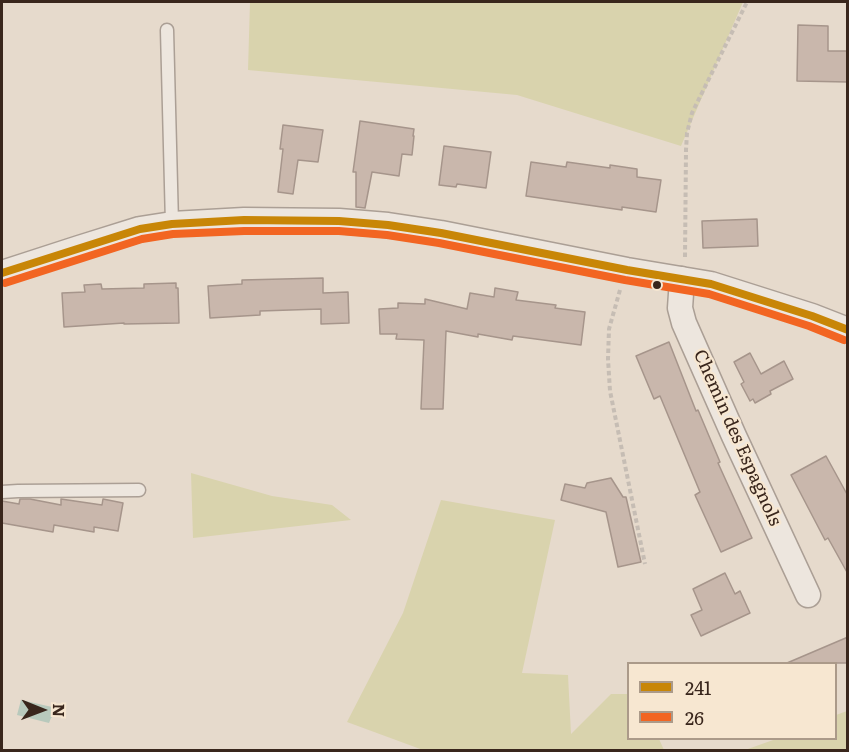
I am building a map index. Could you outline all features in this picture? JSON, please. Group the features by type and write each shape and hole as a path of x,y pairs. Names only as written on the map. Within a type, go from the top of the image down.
{"street":[{"path":"2,273 140,229 172,224 211,221 339,221 441,233 627,270 711,284 812,316 848,330"},
{"name":"Chemin des Espagnols","path":"681,279 680,308 684,323 808,595"}],"lane":[{"path":"167,30 172,224"},
{"path":"2,492 139,490"}],"path":[{"path":"681,279 685,263 687,133 692,113 747,2"},
{"path":"627,270 609,329 608,359 610,391 645,564"}],"shaded area":[{"path":"250,2 743,2 681,146 517,95 248,70"},
{"path":"191,473 272,496 332,505 351,520 193,538"},
{"path":"441,500 555,520 522,673 568,675 571,734 611,694 627,694 627,740 659,740 664,750 423,750 347,722 403,613"},
{"path":"21,700 52,707 55,715 49,723 17,715"},
{"path":"847,711 847,750 745,750 773,740 837,740 837,715"}],"building":[{"path":"798,25 828,26 828,51 848,51 848,82 797,81"},
{"path":"360,121 414,129 412,155 402,154 399,176 372,172 365,208 356,207 356,172 353,172"},
{"path":"283,125 323,130 318,162 298,160 293,194 278,192"},
{"path":"444,146 491,152 486,188 457,184 456,187 439,185"},
{"path":"531,162 566,167 567,162 637,169 637,177 661,180 656,212 622,207 622,210 526,196"},
{"path":"757,219 758,246 703,248 702,221"},
{"path":"323,278 323,293 348,292 349,323 321,324 321,309 260,311 260,315 210,318 208,286 242,284 242,280"},
{"path":"176,283 179,323 124,323 64,327 62,293 85,292 84,285 101,284 102,289 144,288 144,284"},
{"path":"495,288 518,292 516,300 556,305 555,308 585,312 581,345 513,336 512,340 478,334 478,337 446,331 443,409 421,409 424,340 396,339 397,334 380,334 379,309 398,308 398,303 425,304 425,299 467,309 470,293 494,297"},
{"path":"669,342 696,411 698,410 720,462 718,463 752,538 721,552 695,495 700,492 660,396 654,399 636,356"},
{"path":"750,353 761,374 784,361 793,379 770,391 771,394 755,403 753,399 750,401 741,384 744,382 734,362"},
{"path":"826,456 848,496 848,574 828,538 825,540 791,475"},
{"path":"611,478 623,497 626,497 641,562 618,567 606,512 561,500 565,484 585,488 587,483"},
{"path":"20,499 61,505 61,499 102,505 103,499 123,503 118,531 94,527 94,532 54,525 53,532 2,523 2,501 19,504"},
{"path":"725,573 735,594 740,591 750,613 701,636 691,615 702,610 693,589"},
{"path":"848,637 848,663 789,662"}],"transit line":[{"name":"241","path":"2,273 140,229 172,224 244,220 339,221 441,233 627,270 711,284 812,316 848,330"},
{"name":"26","path":"5,283 142,239 173,234 339,231 439,243 625,280 709,294 809,326 844,340"}]}
